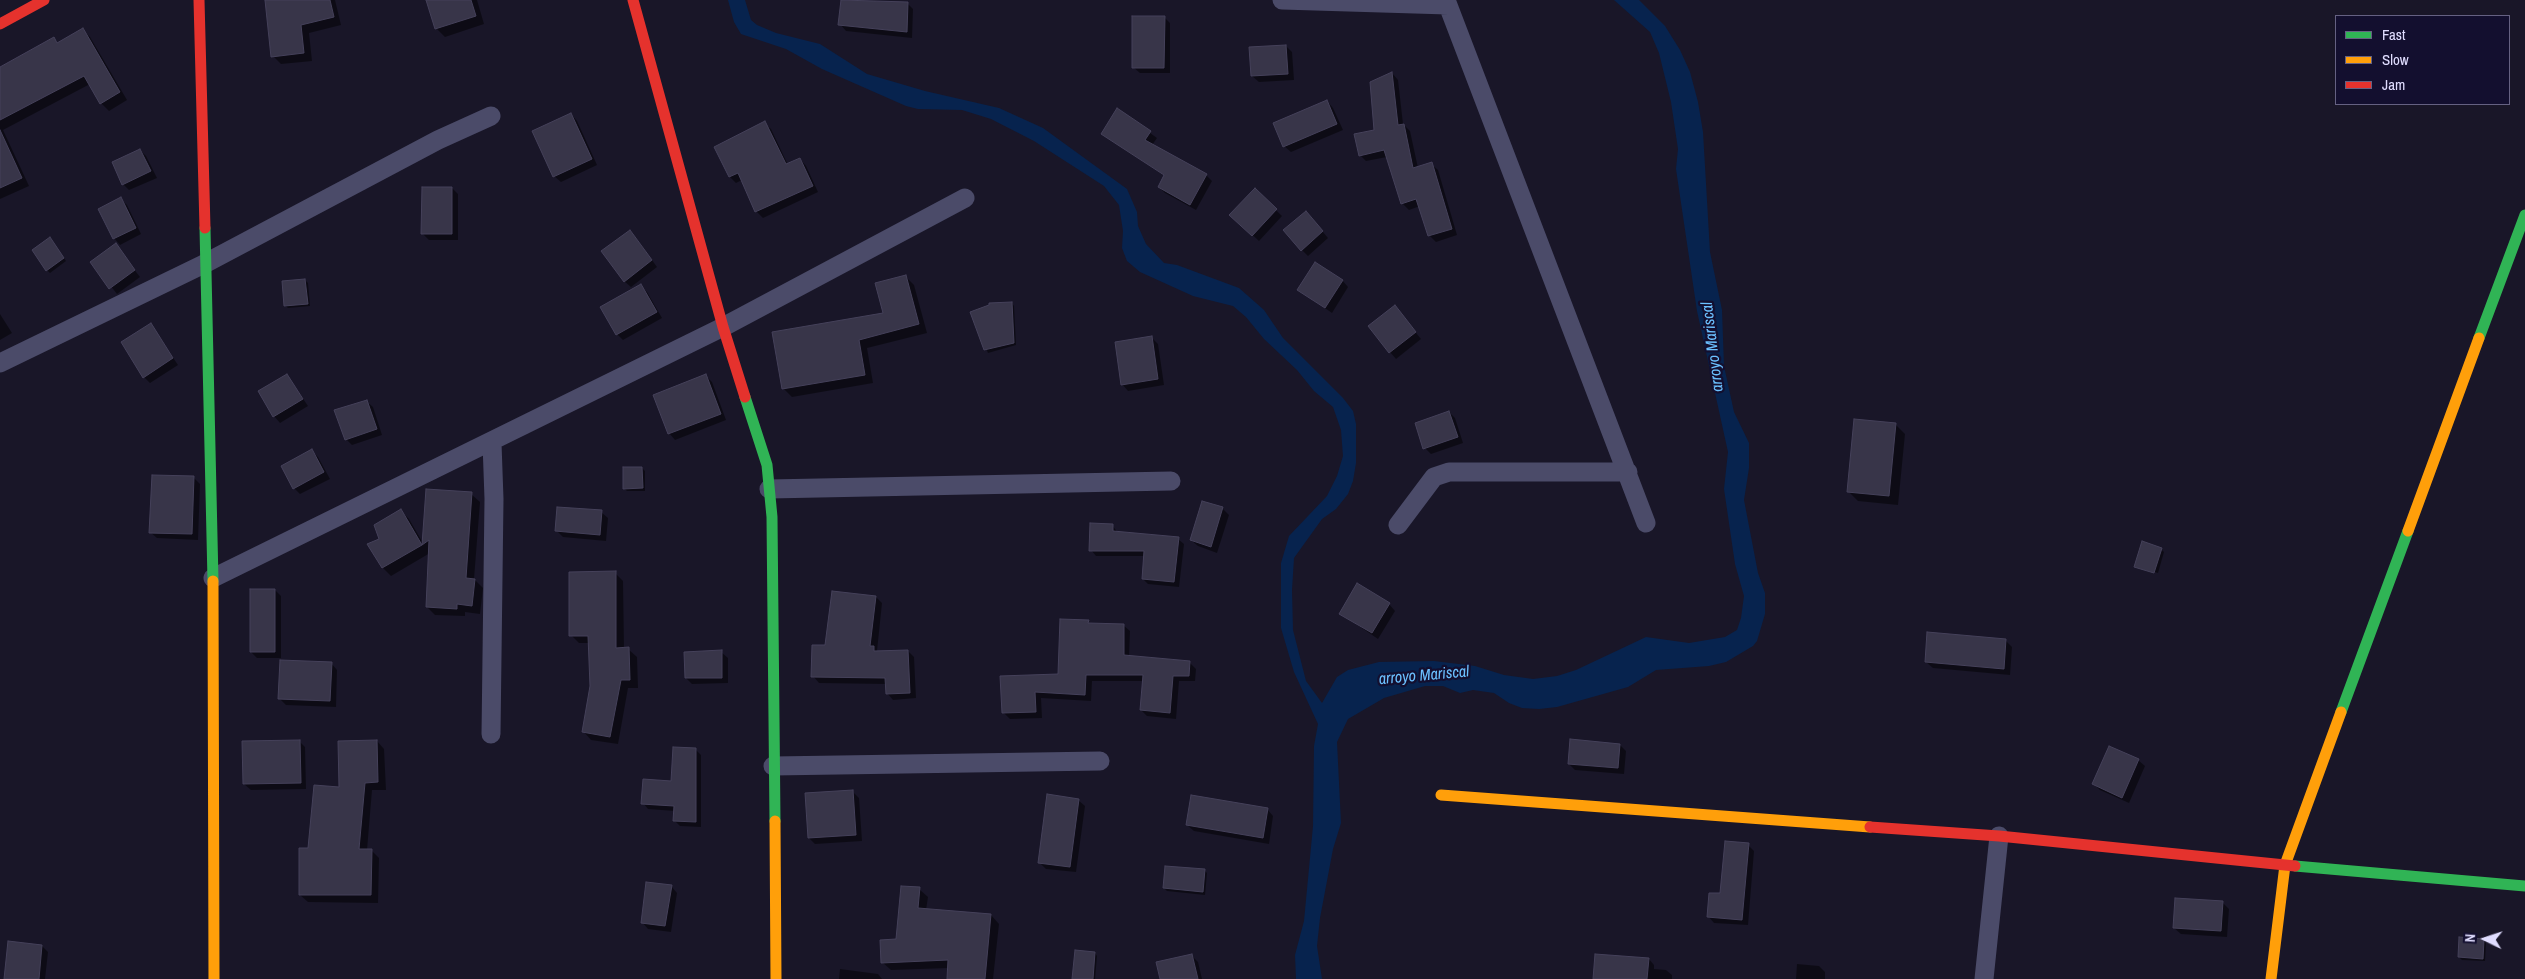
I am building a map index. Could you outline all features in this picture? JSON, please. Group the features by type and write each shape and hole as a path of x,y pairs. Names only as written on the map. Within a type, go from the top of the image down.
{"street":[{"path":"0,24 44,0"},
{"path":"199,0 213,578 214,979"},
{"path":"633,0 723,327 767,465 772,517 776,979"},
{"path":"1282,0 1447,3 1646,523"},
{"path":"0,363 204,264 438,140 491,116"},
{"path":"213,578 492,443 723,327 965,198"},
{"path":"2271,979 2285,865 2525,215"},
{"path":"492,443 494,499 492,734"},
{"path":"1398,525 1434,477 1449,472 1628,472"},
{"path":"769,489 1171,480"},
{"path":"773,766 1100,761"},
{"path":"1441,794 1999,836 2285,865 2525,886"},
{"path":"1984,979 1999,836"}],"water":[{"name":"arroyo Mariscal","path":"728,0 745,0 751,20 757,25 776,33 820,44 867,74 925,91 999,108 1043,128 1127,189 1137,212 1138,226 1146,244 1164,263 1177,265 1239,288 1264,310 1283,338 1343,398 1353,411 1356,424 1356,463 1353,481 1348,494 1336,509 1322,519 1294,558 1292,590 1293,630 1306,681 1322,703 1337,677 1348,670 1379,662 1434,661 1475,666 1504,675 1533,679 1557,676 1576,670 1646,637 1689,643 1725,637 1737,630 1744,596 1735,564 1724,489 1728,452 1697,311 1676,169 1678,149 1671,102 1659,53 1650,32 1614,0 1639,0 1665,26 1680,50 1690,72 1698,102 1703,132 1710,252 1722,310 1724,366 1734,412 1749,443 1749,468 1744,500 1758,573 1765,593 1765,614 1757,641 1753,646 1726,662 1709,666 1656,670 1628,687 1557,707 1522,708 1509,703 1494,693 1473,690 1460,693 1443,686 1425,686 1384,698 1348,719 1337,742 1341,823 1333,849 1320,918 1317,946 1322,979 1296,979 1295,955 1304,921 1313,826 1314,746 1318,724 1294,672 1281,628 1281,563 1289,536 1327,496 1337,476 1343,456 1341,430 1333,407 1314,391 1297,370 1233,306 1193,296 1140,272 1127,261 1122,248 1123,231 1119,205 1104,186 1034,141 991,119 962,110 918,109 906,106 822,69 786,49 741,34 734,22"}],"building":[{"path":"265,0 330,0 334,17 301,25 304,53 271,57"},
{"path":"426,0 471,0 476,16 435,29"},
{"path":"841,0 908,2 907,32 838,25"},
{"path":"1132,16 1165,16 1164,68 1132,68"},
{"path":"83,28 120,92 100,104 84,76 0,120 0,67 54,37 57,43"},
{"path":"1286,45 1288,74 1251,76 1249,47"},
{"path":"1392,72 1398,125 1404,124 1413,168 1432,162 1452,229 1428,236 1416,199 1401,204 1384,150 1359,156 1354,134 1374,130 1370,82"},
{"path":"1327,100 1337,124 1283,147 1273,123"},
{"path":"1117,108 1151,131 1145,140 1207,174 1190,205 1158,187 1164,175 1101,134"},
{"path":"571,113 592,159 553,177 532,131"},
{"path":"765,121 786,164 800,158 813,186 755,212 738,173 729,177 714,147"},
{"path":"0,130 22,178 0,188"},
{"path":"140,149 151,171 122,185 112,162"},
{"path":"422,187 452,187 452,234 421,234"},
{"path":"1255,188 1277,209 1252,236 1229,215"},
{"path":"121,197 136,228 113,239 98,209"},
{"path":"1306,211 1323,231 1301,251 1283,230"},
{"path":"630,230 652,260 624,282 601,251"},
{"path":"50,237 64,258 46,271 32,250"},
{"path":"116,243 135,270 109,289 90,262"},
{"path":"1315,262 1343,280 1325,308 1297,290"},
{"path":"906,275 919,324 859,340 865,375 782,389 772,332 883,313 875,283"},
{"path":"305,279 308,304 284,306 282,281"},
{"path":"641,284 657,312 616,335 600,307"},
{"path":"1012,302 1014,343 984,350 970,312 989,305 989,303"},
{"path":"1395,305 1416,332 1389,353 1368,326"},
{"path":"151,323 173,358 143,378 121,342"},
{"path":"1152,336 1158,379 1121,385 1115,342"},
{"path":"287,374 303,399 273,417 258,391"},
{"path":"706,374 721,414 668,434 653,395"},
{"path":"367,400 377,429 345,440 334,410"},
{"path":"1449,411 1458,437 1423,449 1415,423"},
{"path":"1854,419 1896,423 1889,496 1847,492"},
{"path":"312,449 324,472 293,489 281,466"},
{"path":"623,467 642,467 643,488 623,489"},
{"path":"152,475 194,476 192,534 149,533"},
{"path":"426,489 472,492 466,578 475,579 472,606 457,604 457,609 426,607 429,540 422,545"},
{"path":"1202,501 1223,507 1211,547 1190,540"},
{"path":"557,507 602,510 600,535 555,531"},
{"path":"401,509 422,545 382,568 367,544 379,539 374,525"},
{"path":"1090,523 1113,524 1113,531 1179,537 1174,582 1142,579 1144,551 1089,551"},
{"path":"2142,541 2162,548 2154,573 2134,567"},
{"path":"616,571 616,648 629,647 630,680 621,680 610,737 582,732 590,686 588,636 569,636 569,572"},
{"path":"1357,583 1390,603 1372,633 1339,614"},
{"path":"250,589 275,589 275,652 250,652"},
{"path":"832,591 876,596 870,646 874,646 874,651 908,650 910,693 886,694 885,678 811,677 812,645 825,645"},
{"path":"1060,619 1089,620 1088,623 1124,624 1124,655 1190,661 1189,676 1173,676 1170,713 1140,710 1143,675 1086,675 1085,695 1035,692 1036,712 1002,713 1000,676 1058,674"},
{"path":"1927,632 2006,639 2004,669 1925,662"},
{"path":"722,650 722,678 685,678 684,652"},
{"path":"280,660 332,662 330,701 278,699"},
{"path":"1570,739 1620,744 1618,768 1568,764"},
{"path":"300,740 301,783 243,784 242,741"},
{"path":"377,740 378,782 365,783 359,849 372,849 371,895 299,895 299,848 308,848 314,785 339,787 338,741"},
{"path":"2109,746 2139,759 2122,798 2092,784"},
{"path":"673,747 696,748 696,822 673,821 674,806 641,804 643,779 671,781"},
{"path":"853,790 856,835 808,838 805,793"},
{"path":"1047,794 1079,799 1070,867 1038,863"},
{"path":"1191,795 1268,808 1263,838 1186,825"},
{"path":"1725,841 1749,843 1742,920 1707,917 1709,893 1720,893"},
{"path":"1165,866 1205,869 1203,892 1163,888"},
{"path":"646,882 672,885 665,926 641,923"},
{"path":"901,886 920,887 918,908 991,914 985,979 947,979 948,960 881,963 880,940 896,939"},
{"path":"2175,898 2223,901 2221,931 2173,928"},
{"path":"2459,937 2484,939 2483,959 2458,957"},
{"path":"8,941 42,945 39,979 4,979"},
{"path":"1075,950 1095,952 1093,979 1072,979"},
{"path":"1192,954 1198,979 1160,979 1156,962"},
{"path":"1595,954 1649,958 1647,979 1593,979"}],"traffic: fast":[{"path":"2479,338 2525,215"},
{"path":"205,228 213,581"},
{"path":"745,397 767,465 772,517 775,821"},
{"path":"2341,712 2408,531"},
{"path":"2295,866 2525,886"}],"traffic: slow":[{"path":"2408,531 2479,338"},
{"path":"213,581 214,979"},
{"path":"2271,979 2285,865 2341,712"},
{"path":"1441,795 1870,827"},
{"path":"775,821 776,979"}],"traffic: jam":[{"path":"0,24 44,0"},
{"path":"199,0 205,228"},
{"path":"633,0 723,327 745,397"},
{"path":"1870,827 1999,836 2295,866"}]}
